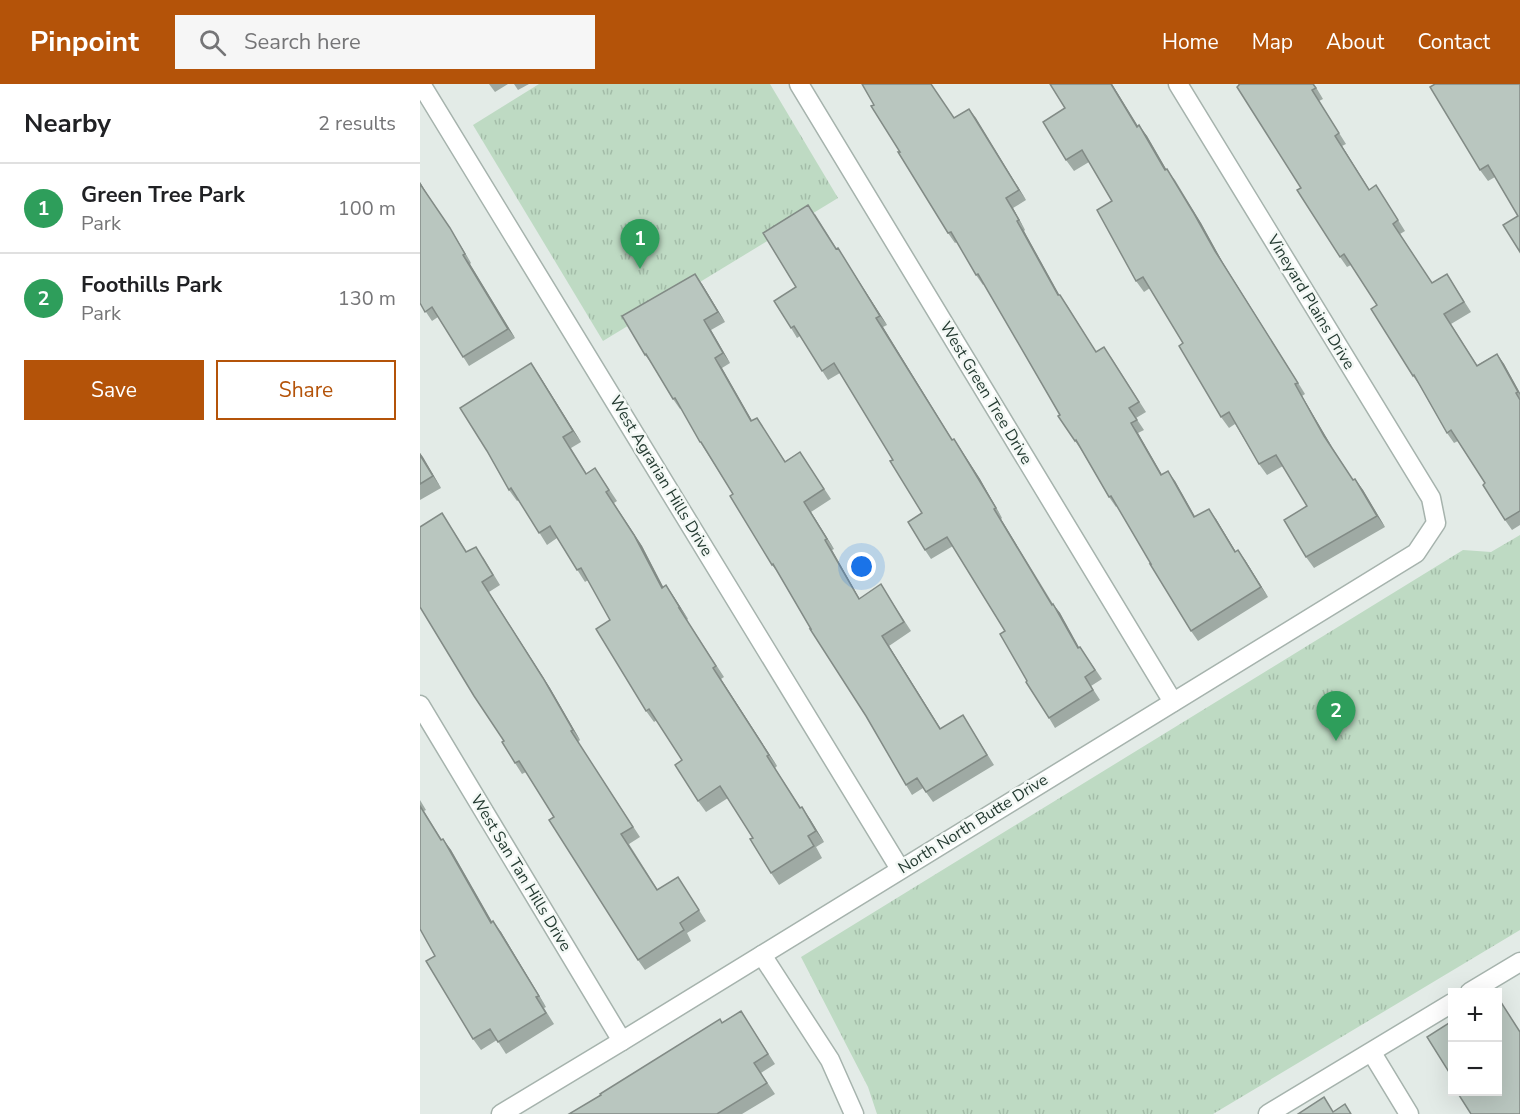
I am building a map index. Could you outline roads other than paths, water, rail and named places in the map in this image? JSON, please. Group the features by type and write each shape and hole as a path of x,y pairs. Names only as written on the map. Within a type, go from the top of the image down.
{"street":[{"name":"West Agrarian Hills Drive","path":"421,84 900,869"},
{"name":"West Green Tree Drive","path":"799,84 1173,702"},
{"name":"Vineyard Plains Drive","path":"1178,84 1431,498 1436,523"},
{"name":"North North Butte Drive","path":"501,1114 1416,553 1436,523"},
{"name":"West San Tan Hills Drive","path":"420,705 622,1041"},
{"path":"762,955 830,1060 854,1114"},
{"path":"1478,988 1520,962"},
{"path":"1268,1114 1448,1005"},
{"path":"1371,1053 1409,1114"}],"place":[{"name":"Green Tree Park","path":"640,269"},
{"name":"Foothills Park","path":"1336,741"}]}
